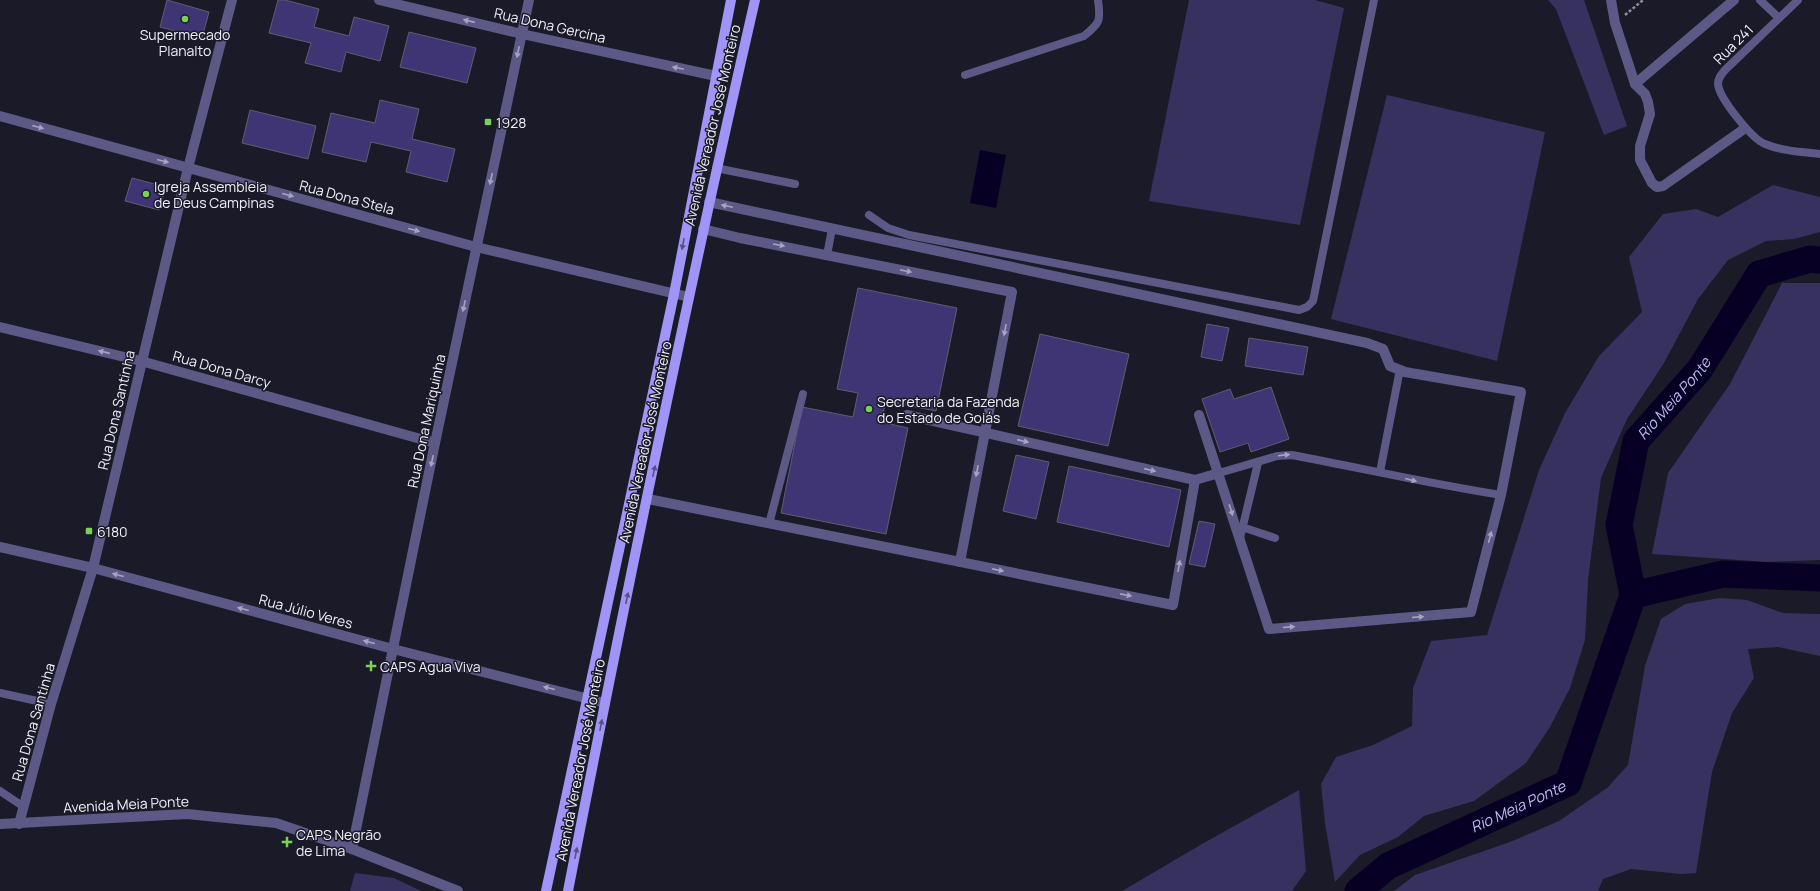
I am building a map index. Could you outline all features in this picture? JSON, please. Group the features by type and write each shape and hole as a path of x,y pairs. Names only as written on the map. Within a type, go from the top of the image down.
{"main road":[{"name":"Avenida Vereador José Monteiro","path":"546,891 674,294 731,0"},
{"name":"Avenida Vereador José Monteiro","path":"568,891 605,703 703,229 755,0"}],"street":[{"name":"Rua Dona Santinha","path":"19,824 51,704 94,568 188,168 232,0"},
{"name":"Rua Dona Gercina","path":"379,0 522,34 716,76"},
{"name":"Rua Dona Mariquinha","path":"352,849 435,443 529,0"},
{"path":"1611,0 1615,23 1635,84 1645,94 1648,102 1650,114 1640,146 1640,160 1652,183 1657,187 1663,186 1744,129"},
{"path":"1635,84 1734,0"},
{"name":"Rua Dona Stela","path":"0,116 476,247 689,297"},
{"path":"709,202 1367,343 1383,349 1390,366 1405,372 1521,392 1500,495 1471,612 1269,629 1199,415"},
{"path":"703,229 740,238 1012,292 960,562"},
{"name":"Rua Dona Darcy","path":"0,327 142,361 435,443"},
{"path":"907,415 1195,480 1219,473"},
{"path":"648,499 1172,605 1195,480"},
{"name":"Rua Júlio Veres","path":"0,547 94,568 393,649 605,703"},
{"name":"Avenida Meia Ponte","path":"0,824 187,814 276,823 352,849 458,891"}],"lane":[{"path":"965,75 1084,36 1097,26 1100,13 1098,0"},
{"path":"869,215 888,228 909,235 1299,310 1308,307 1313,301 1374,0"},
{"path":"1760,0 1779,18"},
{"name":"Rua 241","path":"1798,0 1720,77 1718,85 1744,129 1764,144 1792,152 1820,154"},
{"path":"716,168 795,184"},
{"path":"827,255 832,228"},
{"path":"1380,472 1400,369"},
{"path":"769,524 803,394"},
{"path":"1219,473 1258,463 1277,456 1292,455 1380,472 1420,482 1500,495"},
{"path":"1240,538 1258,463"},
{"path":"1242,527 1275,538"},
{"path":"0,694 51,704"},
{"path":"0,791 24,807"}],"path":[{"path":"1615,23 1643,0"}],"shaded area":[{"path":"1189,0 1315,0 1344,8 1300,225 1149,201"},
{"path":"1548,0 1584,0 1627,126 1604,135 1556,9"},
{"path":"1387,95 1545,132 1497,361 1331,319"},
{"path":"980,150 1006,155 996,208 970,203"},
{"path":"1773,185 1820,197 1820,232 1794,239 1766,241 1728,260 1698,299 1664,363 1627,419 1601,478 1588,580 1585,640 1570,688 1550,727 1526,763 1474,801 1424,816 1398,837 1360,855 1335,882 1325,823 1321,784 1336,757 1373,745 1412,726 1413,688 1431,641 1487,635 1539,470 1565,413 1599,356 1642,312 1629,257 1663,214 1696,209 1718,217"},
{"path":"1782,283 1820,283 1820,560 1767,562 1652,554 1668,473 1730,384"},
{"path":"1720,598 1747,600 1783,613 1820,614 1820,656 1778,647 1748,649 1754,678 1732,713 1712,772 1696,873 1681,874 1631,869 1603,879 1598,891 1394,891 1415,875 1510,842 1559,821 1607,788 1628,765 1645,666 1661,619 1685,604"},
{"path":"1299,790 1306,871 1292,891 1122,891 1202,844"},
{"path":"355,873 394,878 421,891 350,891"}],"building":[{"name":"Supermecado Planalto","path":"167,0 209,12 202,38 160,27"},
{"path":"278,0 285,0 319,9 314,27 349,36 354,17 389,26 380,61 346,52 341,72 305,63 311,43 269,33"},
{"path":"409,32 476,48 467,83 400,67"},
{"path":"380,100 419,109 412,139 455,149 447,182 406,172 411,151 371,142 366,162 322,152 331,113 375,123"},
{"path":"250,110 316,126 308,159 242,143"},
{"name":"Igreja Assembleia de Deus Campinas","path":"132,178 166,187 159,210 125,201"},
{"name":"Secretaria da Fazenda do Estado de Goiás","path":"858,288 957,308 936,411 886,401 881,422 908,428 886,534 781,513 802,407 853,417 858,393 837,389"},
{"path":"1207,324 1229,328 1222,361 1201,357"},
{"path":"1040,334 1129,354 1108,446 1018,426"},
{"path":"1249,338 1308,347 1303,375 1245,366"},
{"path":"1271,387 1289,439 1251,452 1248,443 1220,452 1202,399 1230,389 1234,399"},
{"path":"1016,455 1049,462 1036,519 1003,511"},
{"path":"1069,466 1181,490 1169,547 1057,522"},
{"path":"1199,521 1215,524 1205,567 1189,564"}],"waterway":[{"name":"Rio Meia Ponte","path":"1633,595 1619,525 1636,441 1700,369 1759,274 1810,259 1820,260"},
{"name":"Rio Meia Ponte","path":"1358,891 1388,866 1568,783 1633,595 1723,574 1820,578"}],"place":[{"name":"Supermecado Planalto","path":"185,19"},
{"name":"1928","path":"488,122"},
{"name":"Igreja Assembleia de Deus Campinas","path":"146,194"},
{"name":"Secretaria da Fazenda do Estado de Goiás","path":"869,409"},
{"name":"6180","path":"89,531"},
{"name":"CAPS Agua Viva","path":"371,666"},
{"name":"CAPS Negrão de Lima","path":"287,842"}]}
